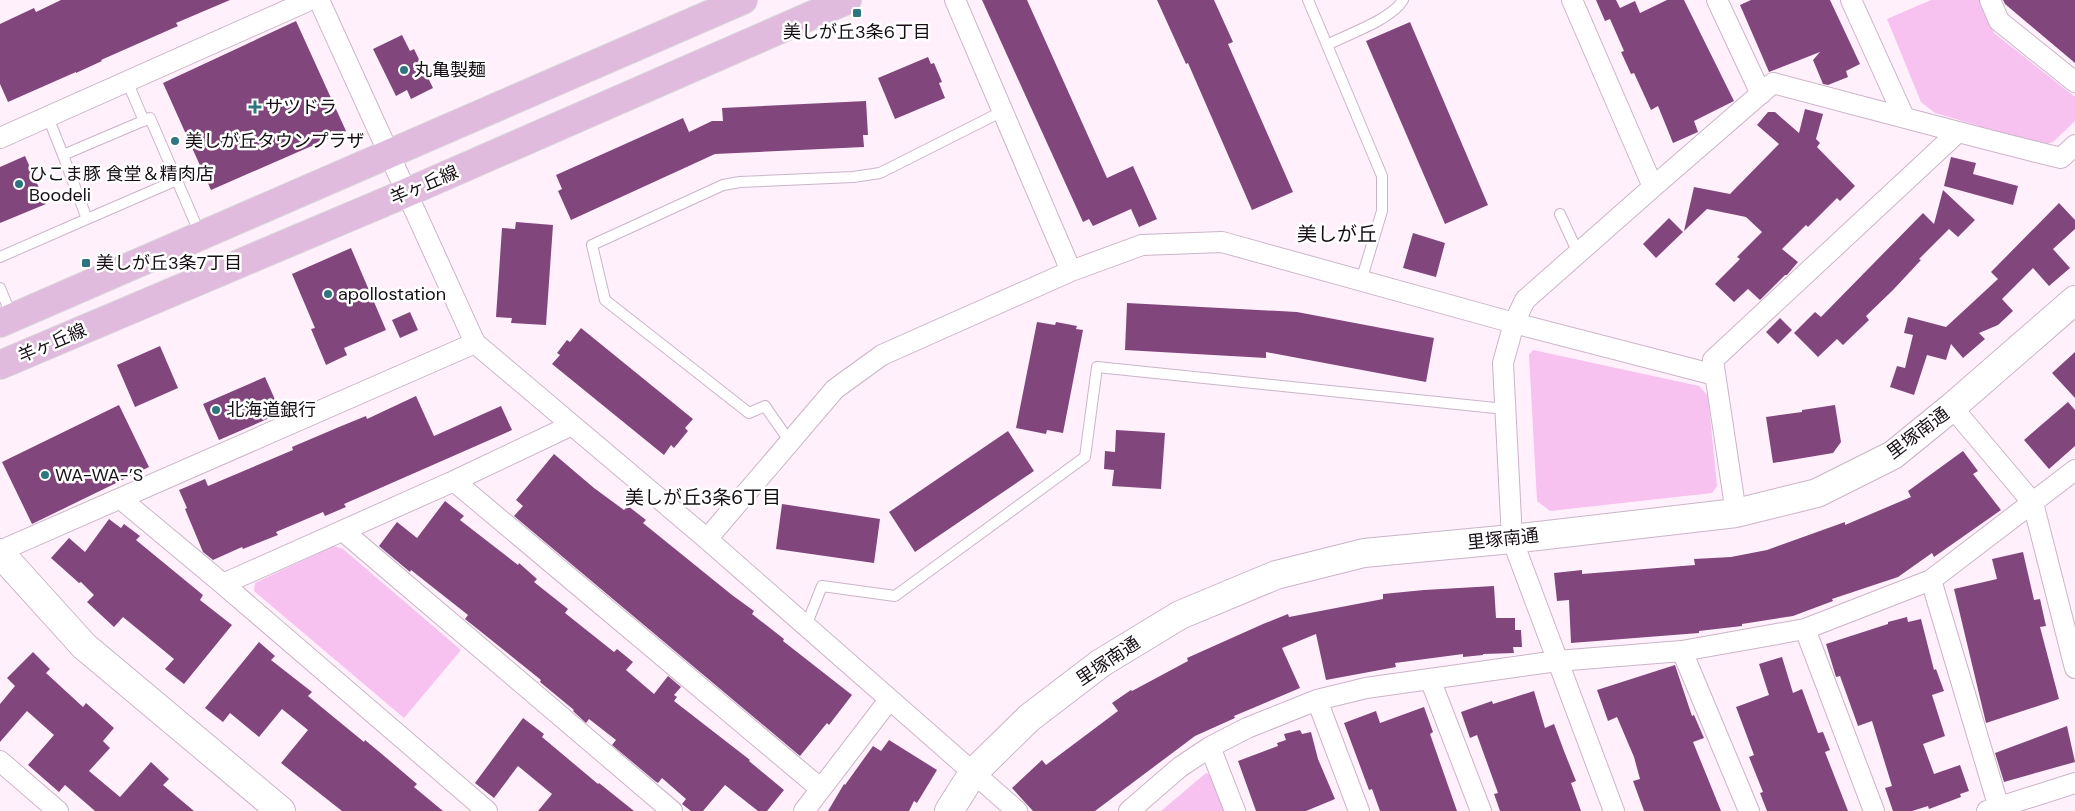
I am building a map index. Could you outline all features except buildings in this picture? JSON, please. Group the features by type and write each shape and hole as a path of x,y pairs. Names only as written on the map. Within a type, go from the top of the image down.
{"main road":[{"path":"6,321 743,0"},
{"name":"羊ヶ丘線","path":"0,365 406,193 847,0"}],"street":[{"path":"0,138 310,0"},
{"path":"319,0 475,343 707,539 1017,811"},
{"path":"955,0 1071,271"},
{"path":"1572,0 1653,187"},
{"path":"1717,0 1761,94"},
{"path":"1852,0 1904,117"},
{"path":"1990,0 1999,21 2075,82"},
{"path":"1614,811 1512,539 1503,363 1514,323 1525,300 1773,83 1904,117 1957,133 2061,158 2075,145"},
{"path":"1736,513 1714,360 1957,133"},
{"path":"707,539 835,389 882,355 1071,271 1142,245 1222,242 1514,323 1715,375"},
{"name":"里塚南通","path":"949,811 973,773 1029,718 1094,668 1180,615 1276,575 1364,553 1512,539 1736,513 1817,493 1893,455 1952,407 2075,300"},
{"path":"281,811 84,646 0,552 475,343"},
{"path":"1952,407 2033,503 2075,668"},
{"path":"223,584 454,481 572,425"},
{"path":"1129,811 1180,767 1210,747 1247,728 1317,700 1366,688 1557,661 1682,651 1805,629 1931,580 2075,470"},
{"path":"454,481 821,789"},
{"path":"121,500 223,584 486,811"},
{"path":"343,531 672,811"},
{"path":"1931,580 1993,809 2075,783"},
{"path":"1805,629 1874,811"},
{"path":"1682,651 1749,811"},
{"path":"1430,679 1481,811"},
{"path":"804,811 890,700"},
{"path":"1317,700 1359,811"},
{"path":"1210,747 1235,811"},
{"path":"0,761 58,811"}],"lane":[{"path":"1308,0 1382,176 1382,212 1361,281"},
{"path":"1327,45 1379,19 1399,7 1403,0"},
{"path":"127,81 144,121"},
{"path":"790,442 765,406 749,413 605,300 592,245 723,185 740,182 853,178 880,173 1003,111"},
{"path":"48,117 87,219"},
{"path":"63,155 150,118 201,237"},
{"path":"0,257 177,180"},
{"path":"1560,214 1578,253"},
{"path":"0,288 6,321"},
{"path":"806,626 822,586 895,596 1085,458 1097,367 1505,409"}],"shaded area":[{"path":"1931,0 1981,0 1994,33 2075,97 2075,121 2053,142 2044,145 1935,113 1921,102 1887,19"},
{"path":"1533,350 1699,386 1708,396 1717,486 1712,493 1550,511 1537,501 1529,355"},
{"path":"334,546 343,549 461,650 404,718 254,591 255,583"},
{"path":"1206,773 1214,776 1227,811 1161,811"}],"place":[{"name":"美しが丘3条6丁目","path":"857,13"},
{"name":"丸亀製麺","path":"404,70"},
{"name":"サツドラ","path":"255,107"},
{"name":"美しが丘タウンプラザ","path":"175,141"},
{"name":"ひこま豚 食堂＆精肉店 Boodeli","path":"19,184"},
{"name":"美しが丘3条7丁目","path":"86,263"},
{"name":"apollostation","path":"328,294"},
{"name":"北海道銀行","path":"216,410"},
{"name":"WA-WA-’S","path":"45,475"}],"district":[{"name":"美しが丘","path":"1337,234"},
{"name":"美しが丘3条6丁目","path":"703,497"}]}
